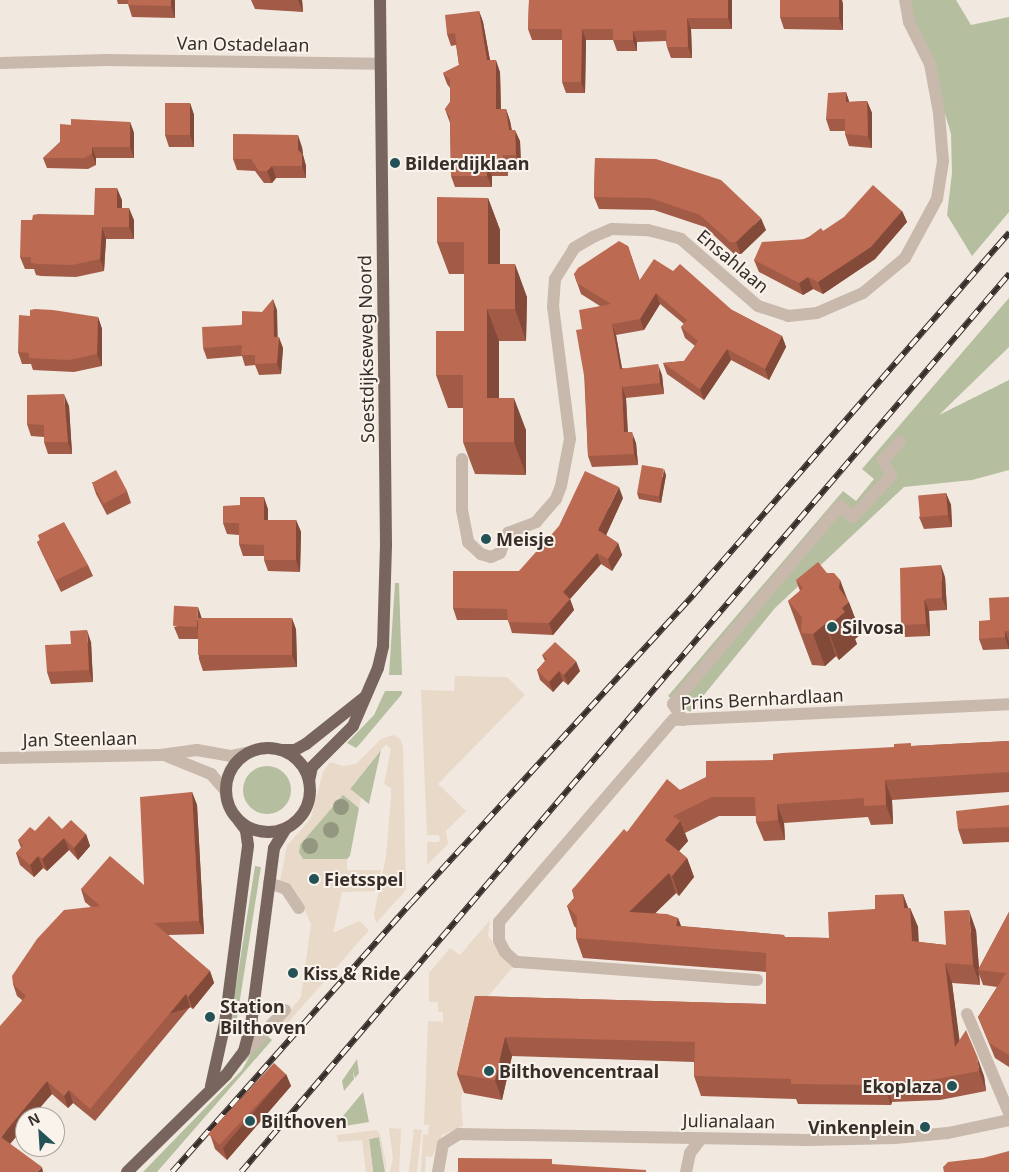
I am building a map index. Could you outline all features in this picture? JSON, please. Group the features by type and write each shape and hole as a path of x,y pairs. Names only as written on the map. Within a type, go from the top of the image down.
{"main road":[{"name":"Soestdijkseweg Noord","path":"309,781 312,766 353,726 383,646 386,545 380,0"},
{"path":"210,1088 218,1068 248,845 246,830 230,808 225,790 229,770 250,752 265,748 295,750 306,744 366,695"},
{"path":"127,1172 237,1062 249,1040 275,844 286,828 296,821 307,804 309,781 299,762 283,750"},
{"path":"239,821 262,832 286,828"}],"street":[{"name":"Ensahlaan","path":"462,459 462,510 468,542 481,554 491,556 500,554 506,546 508,533 524,529 546,511 558,492 567,465 570,439 553,307 555,279 574,248 612,229 648,230 681,239 758,306 788,316 817,313 863,292 905,258 937,199 943,161 930,64 909,22 905,0"},
{"name":"Van Ostadelaan","path":"0,62 106,60 380,64"},
{"path":"683,720 673,704 840,506 853,516 891,476 883,460 900,442"},
{"name":"Prins Bernhardlaan","path":"757,980 516,962 506,952 498,932 499,922 673,720 1009,704"},
{"name":"Jan Steenlaan","path":"0,758 161,755 197,750 231,756 250,752"},
{"name":"Jan Steenlaan","path":"161,755 210,774 225,790"},
{"path":"269,883 286,889 299,908"},
{"path":"237,1062 285,1010"},
{"path":"967,1014 1009,1113"},
{"name":"Julianalaan","path":"438,1172 440,1151 447,1140 459,1134 701,1139 921,1138 1009,1120"},
{"path":"686,1172 690,1152 701,1139"}],"green space":[{"path":"904,0 956,0 971,25 1009,17 1009,212 972,256 947,215 952,173 951,134 934,76"},
{"path":"1009,298 1009,347 939,415 1009,380 1009,470 972,480 904,487 775,608 690,712 668,696 843,491 856,501 874,479 862,469"},
{"path":"395,583 399,583 402,675 389,675"},
{"path":"385,691 402,691 402,694 356,748 347,743 374,715"},
{"path":"381,750 369,804 350,789"},
{"path":"262,766 272,766 284,773 291,785 291,795 284,807 272,814 262,814 254,810 247,803 243,795 243,785 247,777 254,770"},
{"path":"343,794 359,808 350,856 347,859 303,859 299,853 300,843"},
{"path":"255,866 261,867 236,1026 230,1025"},
{"path":"267,1036 272,1040 157,1172 143,1172 242,1070 254,1049"},
{"path":"357,1059 359,1073 355,1078 353,1071 354,1079 344,1091 342,1081"},
{"path":"363,1092 369,1122 333,1128"},
{"path":"379,1137 385,1172 373,1172 369,1139"}],"shaded area":[{"path":"455,676 507,677 525,695 438,784 466,811 446,831 448,844 427,865 427,842 439,842 440,839 439,835 427,835 421,690 454,691"},
{"path":"393,735 400,739 403,747 406,890 376,923 374,914 386,857 391,797 391,788 384,784 391,749 386,744 350,789 361,798 359,808 343,795 299,846 299,853 303,859 347,859 347,870 381,870 376,891 342,892 333,933 359,921 369,930 286,1025 282,1021 301,997 311,924 298,895 280,881 287,846 311,818 323,772 330,762 343,766 356,764 381,739"},
{"path":"490,920 488,936 513,967 473,1014 461,1102 463,1126 442,1135 432,1157 426,1156 425,1172 421,1172 423,1134 428,1135 429,1125 424,1125 428,1021 443,1022 443,1012 438,1012 438,1002 429,1002 429,973 450,948 460,955"},
{"path":"389,1128 401,1129 399,1172 390,1172 393,1159"},
{"path":"414,1129 422,1130 417,1172 409,1172"},
{"path":"377,1130 380,1134 386,1172 379,1137 369,1139 373,1172 366,1172 362,1140 338,1142 337,1135"}],"building":[{"path":"128,0 171,0 171,6 128,5"},
{"path":"529,0 728,0 728,18 687,18 688,47 667,47 666,30 633,31 633,40 613,40 613,29 582,29 581,82 562,82 562,29 528,29"},
{"path":"780,0 839,0 839,17 780,17"},
{"path":"479,11 487,60 496,60 496,109 506,109 509,130 515,130 516,155 503,155 504,164 487,164 487,176 451,176 450,117 445,109 450,102 450,80 443,73 459,65 455,33 447,34 445,15"},
{"path":"846,92 846,102 867,101 868,136 845,134 845,119 826,119 828,93"},
{"path":"165,103 190,103 190,135 165,135"},
{"path":"71,119 130,122 130,147 92,147 92,154 84,158 43,158 60,142 60,124 71,125"},
{"path":"233,134 298,135 298,150 302,154 302,166 272,166 267,171 259,171 251,159 233,159"},
{"path":"595,158 656,159 721,180 761,218 736,242 730,242 700,215 650,198 594,197"},
{"path":"873,185 902,211 871,247 818,282 808,277 799,283 754,260 762,242 806,239 821,228 823,231 844,217"},
{"path":"95,188 117,188 117,208 129,208 129,227 102,227 100,259 72,265 37,264 31,263 31,257 20,257 21,220 32,220 33,215 38,214 94,215"},
{"path":"437,197 488,198 488,264 515,264 515,309 487,309 487,398 514,398 514,442 463,442 463,375 436,375 436,331 464,331 464,242 437,242"},
{"path":"619,241 628,246 639,281 654,259 673,271 680,264 732,310 782,336 765,369 727,349 700,389 663,363 684,361 698,341 681,327 687,320 656,293 640,319 612,324 620,369 658,364 660,383 622,387 624,432 632,432 634,454 588,456 585,381 576,330 582,329 579,310 611,304 577,283 574,274 578,268"},
{"path":"273,299 274,337 279,337 277,363 255,364 255,355 241,355 242,345 203,348 202,327 242,325 242,311 262,312"},
{"path":"35,309 98,317 97,354 69,360 29,358 29,353 18,352 19,315 30,316 30,310"},
{"path":"64,394 68,442 44,442 44,425 27,424 27,395"},
{"path":"642,465 664,469 659,496 637,493"},
{"path":"116,470 127,491 103,504 92,483"},
{"path":"585,471 619,487 598,530 618,543 608,559 597,553 563,592 570,599 549,623 508,622 507,609 453,608 453,571 519,571 559,526"},
{"path":"946,493 948,515 920,517 918,495"},
{"path":"240,497 264,497 264,520 296,520 296,560 264,560 264,545 239,544 239,523 223,523 223,506 240,505"},
{"path":"64,522 88,565 56,580 37,542 40,540 38,535"},
{"path":"818,562 827,573 834,573 840,580 839,588 849,602 842,608 845,612 827,627 825,624 813,634 801,633 802,617 788,601 803,588 796,580"},
{"path":"941,565 942,598 924,599 926,624 901,625 900,568"},
{"path":"1009,597 1009,631 1005,631 1005,637 979,639 979,621 990,620 989,598"},
{"path":"174,606 198,607 197,627 173,626"},
{"path":"198,618 292,618 292,655 198,655"},
{"path":"87,630 89,670 47,672 45,645 71,644 70,631"},
{"path":"555,642 576,661 564,675 559,671 549,682 537,670 547,659 542,655"},
{"path":"1009,741 1009,772 885,780 886,805 864,806 864,798 777,804 778,820 756,822 755,797 712,797 673,816 680,821 665,840 687,858 672,876 669,873 629,912 667,914 678,918 676,926 784,935 784,937 829,938 828,912 875,909 875,895 903,894 904,908 910,908 912,941 946,945 944,911 969,910 973,965 945,963 955,1047 966,1030 977,1056 979,1071 932,1080 885,1082 884,1085 791,1084 791,1079 694,1076 695,1042 505,1037 495,1080 457,1074 475,996 766,1004 766,953 576,938 577,916 567,906 575,897 572,890 624,829 627,832 667,779 680,790 706,777 706,761 773,760 773,754 894,747 894,744 911,743 911,746"},
{"path":"192,792 199,921 154,923 210,971 188,997 186,994 90,1109 69,1090 64,1096 47,1081 26,1107 15,1107 15,1120 1,1137 15,1147 15,1157 28,1157 42,1167 37,1172 0,1172 0,1026 26,996 13,984 12,976 37,939 64,910 100,906 81,889 110,856 144,885 140,797"},
{"path":"1009,805 1009,827 958,829 956,811"},
{"path":"49,816 62,829 71,820 86,834 74,848 64,838 42,859 38,856 30,865 16,853 23,845 18,840 30,827 35,831"},
{"path":"1009,912 1009,1055 989,1043 978,1017 1006,973 978,970"},
{"path":"274,1063 286,1074 220,1145 208,1134"},
{"path":"1009,1151 1009,1172 944,1172 943,1167 948,1162 983,1158"},
{"path":"458,1158 552,1159 552,1164 646,1170 646,1172 458,1172"}],"railway":[{"path":"172,1172 411,903 693,595 1009,233"},
{"path":"241,1172 1009,274"}],"place":[{"name":"Bilderdijklaan","path":"395,163"},
{"name":"Meisje","path":"486,539"},
{"name":"Silvosa","path":"832,627"},
{"name":"Fietsspel","path":"314,879"},
{"name":"Kiss & Ride","path":"293,973"},
{"name":"Station Bilthoven","path":"210,1017"},
{"name":"Bilthovencentraal","path":"489,1071"},
{"name":"Ekoplaza","path":"952,1086"},
{"name":"Bilthoven","path":"250,1121"},
{"name":"Vinkenplein","path":"925,1127"}]}
